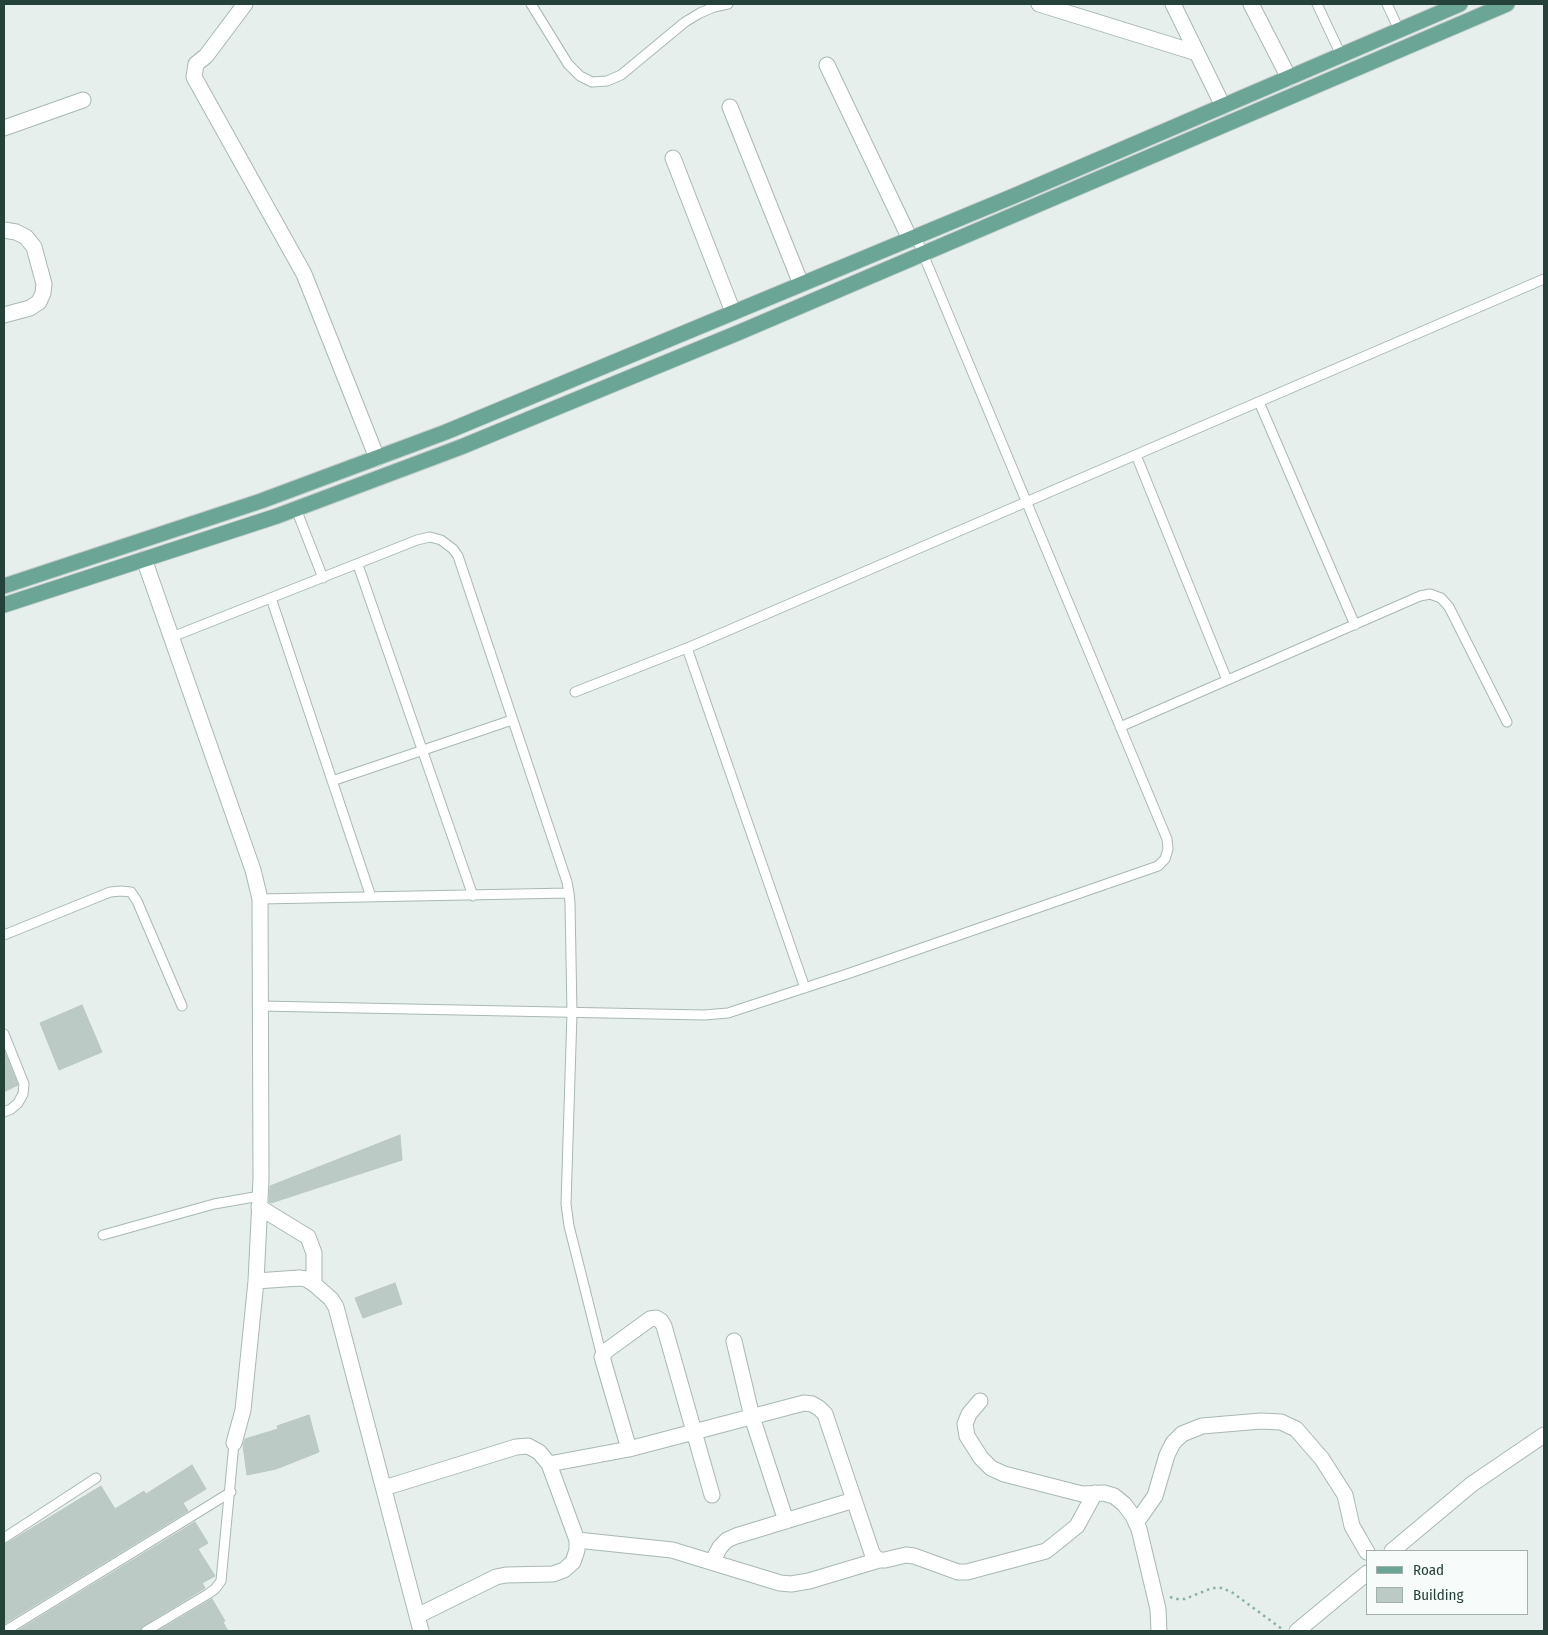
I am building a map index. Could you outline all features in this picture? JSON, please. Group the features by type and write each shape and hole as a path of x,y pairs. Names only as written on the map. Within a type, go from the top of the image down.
{"main road":[{"path":"4,586 261,501 446,432 913,238 1460,4"},
{"path":"4,605 296,509 460,448 740,332 1507,4"}],"street":[{"path":"245,4 206,56 196,64 194,77 304,274 377,458"},
{"path":"1039,4 1197,53"},
{"path":"1082,4 1091,21"},
{"path":"1173,4 1223,106"},
{"path":"1251,4 1289,78"},
{"path":"827,65 913,238"},
{"path":"4,128 83,100"},
{"path":"730,108 801,284"},
{"path":"673,158 733,312"},
{"path":"4,230 16,232 26,237 34,247 44,284 43,294 39,302 30,308 4,314"},
{"path":"144,559 253,870 260,899 260,1202 256,1281 243,1410 234,1443"},
{"path":"260,1202 308,1238 314,1253 314,1284"},
{"path":"256,1281 306,1279 314,1284 336,1307 421,1631"},
{"path":"629,1449 602,1357 606,1351 650,1319 656,1318 661,1321 712,1495"},
{"path":"734,1341 752,1417 786,1521"},
{"path":"980,1401 969,1414 965,1424 967,1436 981,1458 991,1468 1004,1474 1082,1494 1104,1493 1114,1496 1124,1504 1136,1523 1158,1610 1159,1631"},
{"path":"549,1464 629,1449 804,1403 812,1404 825,1414 872,1553 879,1560"},
{"path":"1136,1523 1156,1496 1167,1455 1173,1443 1182,1434 1202,1426 1261,1421 1281,1422 1296,1429 1322,1459 1345,1496 1352,1526 1366,1550"},
{"path":"1393,1550 1472,1484 1544,1435"},
{"path":"384,1488 516,1447 528,1446 539,1452 549,1464 577,1540 577,1550 573,1562 564,1570 553,1574 496,1577 417,1616"},
{"path":"577,1540 662,1548 780,1583 791,1584 809,1581 879,1560 906,1555 914,1556 958,1572 967,1572 1046,1551 1072,1531 1081,1520 1095,1492"},
{"path":"712,1562 720,1547 727,1540 854,1500"},
{"path":"1297,1631 1366,1574"}],"lane":[{"path":"531,4 568,64 580,76 592,82 607,81 621,75 685,22 714,7 728,4"},
{"path":"1317,4 1341,55"},
{"path":"1387,4 1399,30"},
{"path":"260,1006 704,1015 728,1013 1158,866 1166,859 1167,839 923,253 913,238"},
{"path":"575,692 687,648 1544,279"},
{"path":"1259,402 1355,624"},
{"path":"1136,455 1227,680"},
{"path":"296,509 324,578"},
{"path":"172,637 358,565 417,540 430,538 441,540 453,549 458,556 567,882 569,893 572,1013 567,1216 602,1357"},
{"path":"358,565 472,896"},
{"path":"1120,727 1420,596 1430,594 1441,598 1449,606 1507,722"},
{"path":"271,598 371,898"},
{"path":"687,648 805,988"},
{"path":"332,781 512,720"},
{"path":"4,935 110,892 121,890 131,892 137,901 182,1006"},
{"path":"260,899 569,893"},
{"path":"4,1034 24,1084 23,1094 18,1103 11,1110 4,1112"},
{"path":"103,1235 214,1204 260,1202"},
{"path":"146,1631 208,1594 221,1581 231,1492 234,1443"},
{"path":"4,1538 96,1478"},
{"path":"5,1631 231,1492"}],"path":[{"path":"1153,1588 1177,1599 1185,1599 1212,1588 1222,1588 1233,1593 1285,1631"}],"building":[{"path":"82,1005 102,1052 59,1070 40,1023"},
{"path":"4,1050 18,1085 4,1092"},
{"path":"400,1135 402,1160 271,1203 269,1202 270,1186"},
{"path":"395,1283 402,1304 363,1318 355,1298"},
{"path":"309,1415 319,1452 276,1469 247,1475 243,1445 245,1439 278,1429 277,1426"},
{"path":"192,1465 206,1489 183,1503 188,1511 4,1624 4,1545 101,1486 115,1509 144,1491 146,1494"},
{"path":"195,1522 208,1543 198,1549 215,1576 202,1583 205,1588 143,1626 140,1631 17,1631"},
{"path":"212,1599 225,1621 223,1622 228,1631 158,1631"}]}
